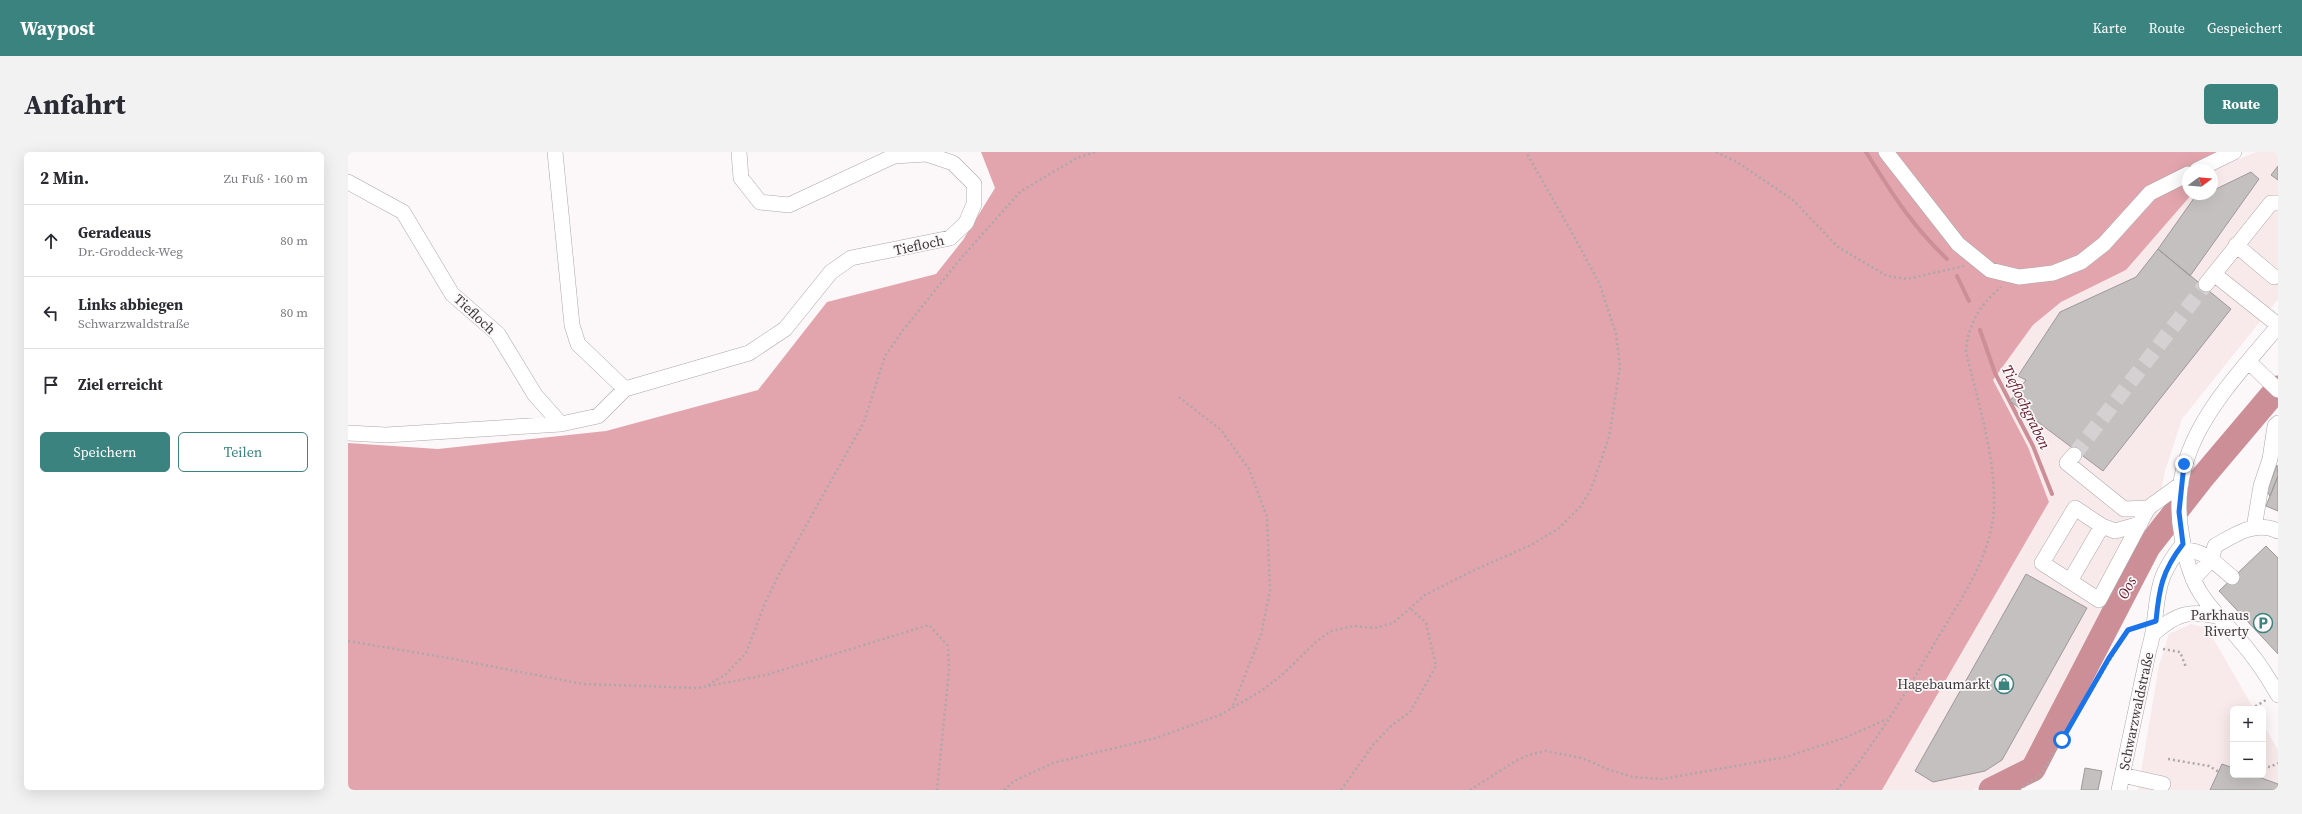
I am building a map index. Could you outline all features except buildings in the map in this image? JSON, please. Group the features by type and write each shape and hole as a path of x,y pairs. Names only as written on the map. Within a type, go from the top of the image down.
{"street":[{"path":"555,152 572,325 578,344 625,389"},
{"name":"Tiefloch","path":"348,432 386,435 561,424 598,416 625,389 749,353 785,329 831,272 851,258 950,238 966,223 974,204 974,184 953,163 926,154 894,156 789,205 760,202 740,178 739,152"},
{"path":"1886,152 1958,244 1990,270 2019,277 2053,273 2081,262 2104,244 2150,193 2182,177"},
{"path":"2209,164 2234,152"},
{"name":"Tiefloch","path":"348,182 402,212 452,294 498,334 535,395 561,424"},
{"path":"2278,203 2271,202 2210,279 2278,326 2228,385 2198,432 2184,464 2180,484 2179,512 2183,542 2193,578 2207,604 2247,649 2278,695"},
{"path":"2236,245 2274,277"},
{"path":"2249,362 2278,390"},
{"path":"2254,528 2261,486 2270,459 2275,426 2278,423"},
{"path":"2074,455 2067,463 2124,509 2148,508 2163,499 2180,484"},
{"path":"2140,524 2115,531 2102,526 2075,508 2042,563 2099,600 2140,524 2148,508"},
{"path":"2070,581 2102,526"},
{"path":"2193,578 2211,560 2215,546 2240,532 2254,528 2271,528 2278,531"},
{"path":"2183,542 2211,560 2232,577"},
{"name":"Schwarzwaldstraße","path":"2119,790 2155,627 2163,576 2183,542"},
{"name":"Schwarzwaldstraße","path":"2155,627 2180,615 2201,612 2219,617"},
{"path":"2122,775 2163,784"}],"path":[{"path":"698,688 709,685 725,675 746,653 765,602 861,428 885,356 904,329 962,257 1021,192 1077,158 1095,152"},
{"path":"1004,790 1014,781 1053,763 1156,738 1232,709 1261,691 1282,675 1317,640 1331,631 1354,626 1375,628 1393,623 1425,595 1529,546 1558,529 1580,507 1591,489 1609,437 1620,367 1616,334 1600,285 1576,238 1526,152"},
{"path":"1716,152 1737,162 1793,200 1838,247 1887,276 1907,279 1980,261"},
{"path":"1837,790 1872,745 1888,719 1902,701 1979,568 1992,524 1993,470 1966,352 1967,334 1991,295 2004,284 2019,277"},
{"path":"1180,397 1221,430 1249,469 1266,517 1270,590 1261,635 1232,709"},
{"path":"1341,790 1374,745 1392,725 1410,712 1436,666 1426,623 1410,608"},
{"path":"348,641 448,658 583,684 698,688 766,675 929,625 948,646 950,670 937,790"},
{"path":"2019,790 2041,774 2128,630 2155,627 2164,650 2180,652 2186,666"},
{"path":"1470,790 1514,762 1528,755 1546,751 1582,758 1607,769 1633,777 1662,779 1786,757 1847,737 1888,719"},
{"path":"2168,759 2209,766 2219,772"},
{"path":"2266,766 2270,767 2278,763"}],"shaded area":[{"path":"981,152 2217,152 2198,164 2182,164 2182,200 2187,200 2126,270 2061,302 2033,325 1993,380 2028,447 2049,502 1882,790 348,790 348,443 438,449 606,431 758,390 827,302 936,274 963,240 995,188"},
{"path":"2256,152 2278,152 2278,299 2182,419 2165,471 2154,529 2027,767 1973,790 1882,790 2049,502 2028,447 1993,380 2033,325 2061,302 2126,270 2187,200 2218,200 2218,168"},
{"path":"2191,624 2207,628 2252,706 2230,706 2230,778 2266,778 2266,729 2278,750 2278,790 2138,790 2159,665 2169,634"}],"waterway":[{"name":"Tieflochgraben","path":"1866,152 1893,195 1923,234 1947,259"},
{"name":"Tieflochgraben","path":"1957,276 1969,301"},
{"name":"Tieflochgraben","path":"1980,330 1995,373 2033,446 2052,494"},
{"name":"Oos","path":"1991,790 2033,769 2148,547 2201,479 2278,388"}],"tunnel":[{"path":"2074,455 2206,284"}],"place":[{"name":"Parkhaus Riverty","path":"2263,623"},
{"name":"Hagebaumarkt","path":"2004,684"}],"route":[{"path":"2062,740 2109,658 2128,630 2156,621 2159,591 2163,576 2173,557 2183,544 2180,531 2179,498 2184,464"}]}
